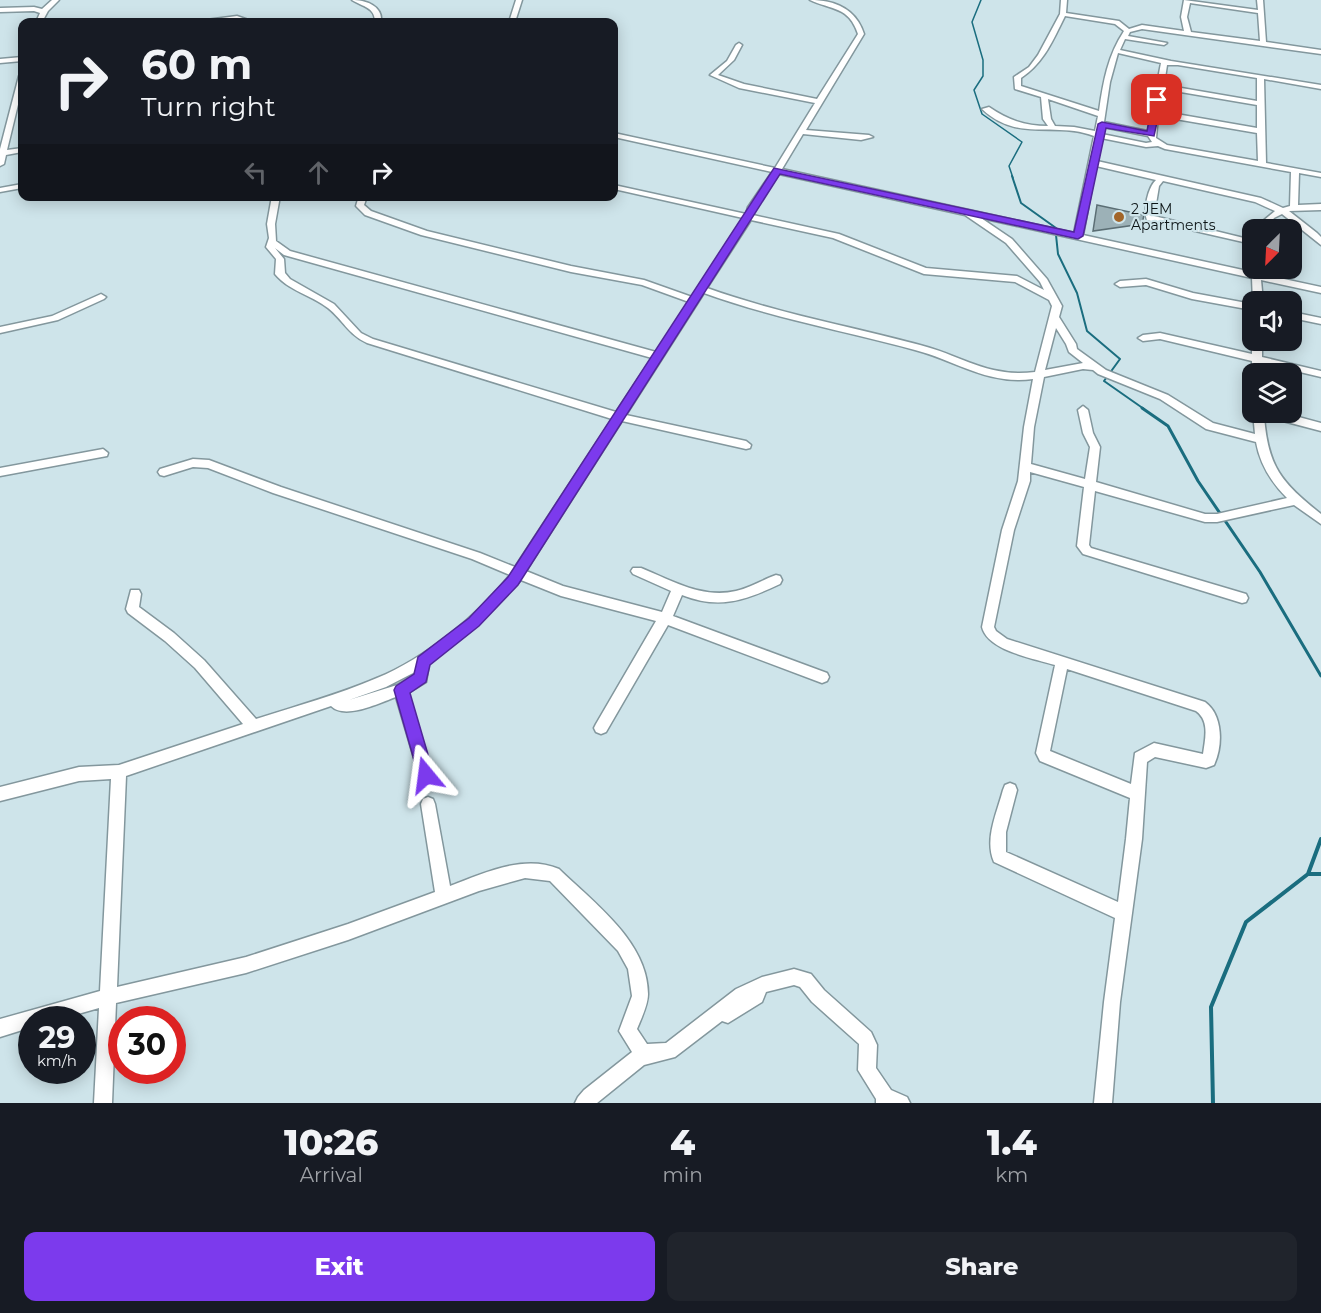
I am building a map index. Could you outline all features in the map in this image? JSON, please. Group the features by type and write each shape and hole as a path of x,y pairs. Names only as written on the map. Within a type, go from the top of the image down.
{"street":[{"path":"41,18 56,0"},
{"path":"355,0 375,9 379,18"},
{"path":"513,18 519,0"},
{"path":"0,794 79,774 118,772 381,683 423,662 474,622 519,573 749,216 752,207 802,132 861,34 859,23 843,9 813,0"},
{"path":"1064,0 1064,14 1041,56 1031,68 1016,79 1018,87 1100,114"},
{"path":"1260,0 1263,43"},
{"path":"1188,33 1184,17 1187,1 1261,12"},
{"path":"0,10 34,9 44,12"},
{"path":"1064,14 1117,22 1126,34 1164,43"},
{"path":"1078,236 1102,124 1100,114 1108,75 1116,51 1126,34 1142,27 1321,52"},
{"path":"739,45 736,55 726,67 712,75 742,86 820,102"},
{"path":"1116,51 1168,62 1321,87"},
{"path":"0,62 18,60"},
{"path":"1157,144 1151,134 1164,63 1168,62"},
{"path":"1260,77 1262,164"},
{"path":"1160,86 1261,104"},
{"path":"1044,95 1047,119 1052,127"},
{"path":"0,164 18,98"},
{"path":"986,109 1005,121 1024,127 1052,127 1086,131 1146,145 1157,144 1321,175"},
{"path":"1155,113 1261,131"},
{"path":"1102,124 1151,134"},
{"path":"802,132 822,131 858,138 869,137"},
{"path":"618,136 1031,226 1242,269"},
{"path":"3,153 18,151"},
{"path":"1093,163 1160,180 1248,196 1282,210 1310,229 1321,242"},
{"path":"1294,208 1295,170"},
{"path":"1160,180 1155,185 1150,218 1242,240"},
{"path":"0,190 18,187"},
{"path":"618,188 845,238 924,271 1017,279 1050,297"},
{"path":"275,201 270,247 280,259 280,273 284,278 331,306 362,338 493,380 619,416 746,445"},
{"path":"362,201 360,206 368,213 417,231 571,269 644,283 693,300"},
{"path":"1266,219 1282,210 1321,207"},
{"path":"967,212 1009,241 1044,281 1050,297 1057,306 1039,375 1029,427 1023,481 1008,530 988,627 990,634 1003,643 1200,706 1212,717 1209,760 1155,750 1140,758 1138,795 1103,1103"},
{"path":"1009,241 1031,226"},
{"path":"272,240 287,253 658,356"},
{"path":"1281,279 1321,290"},
{"path":"1120,284 1146,282 1192,296 1242,305"},
{"path":"701,289 735,302 929,351 995,375 1014,377 1039,375 1066,368 1094,367"},
{"path":"0,330 48,321 101,297"},
{"path":"1302,317 1321,321"},
{"path":"1055,318 1071,344 1072,350 1066,368"},
{"path":"1143,338 1170,338 1321,374"},
{"path":"1072,350 1094,367 1164,397 1210,426 1260,439"},
{"path":"1257,351 1257,363"},
{"path":"1083,410 1088,433 1095,447 1083,546 1087,551 1242,598"},
{"path":"1302,422 1321,427"},
{"path":"1259,423 1262,453 1270,471 1295,500 1320,517"},
{"path":"0,472 103,453"},
{"path":"164,472 193,463 209,464 284,493 476,556 561,591 664,618 822,676"},
{"path":"1025,466 1206,518 1217,518 1295,500"},
{"path":"637,571 699,597 719,599 753,592 776,580"},
{"path":"600,728 674,602 678,588"},
{"path":"135,594 132,609 182,646 231,697 253,726"},
{"path":"333,699 340,706 350,706 401,690 421,678 423,662"},
{"path":"1062,663 1043,753 1045,756 1138,795"},
{"path":"401,690 426,775"},
{"path":"103,1103 118,772"},
{"path":"1011,790 1001,824 999,857 1123,913"},
{"path":"428,804 444,897"},
{"path":"0,1028 108,997 246,965 348,932 479,883 525,870 548,871 554,874 624,945 636,968 640,996 628,1031 643,1053 669,1051 742,995 762,985 794,977 805,980 865,1038 868,1046 867,1070 890,1101"},
{"path":"584,1103 594,1092 624,1072 640,1056 658,1057 666,1054 756,996 762,985"}],"building":[{"name":"2 JEM Apartments","path":"1097,205 1144,215 1142,224 1093,231"}],"waterway":[{"path":"981,0 972,22 983,60 983,76 974,90 982,114 1022,142 1009,166 1013,178"},
{"path":"1012,176 1021,203 1056,228"},
{"path":"1056,235 1058,254 1077,293 1087,331 1120,359 1104,381 1144,409"},
{"path":"1142,408 1168,426 1198,481 1260,572 1321,676"},
{"path":"1308,874 1321,839"},
{"path":"1213,1103 1211,1007 1246,922 1308,874"},
{"path":"1308,874 1321,874"}],"place":[{"name":"2 JEM Apartments","path":"1119,217"}],"route":[{"path":"426,775 401,690 421,678 423,662 474,622 513,581 558,515 611,428 777,170 1078,236 1102,124 1151,134 1157,100"}]}
